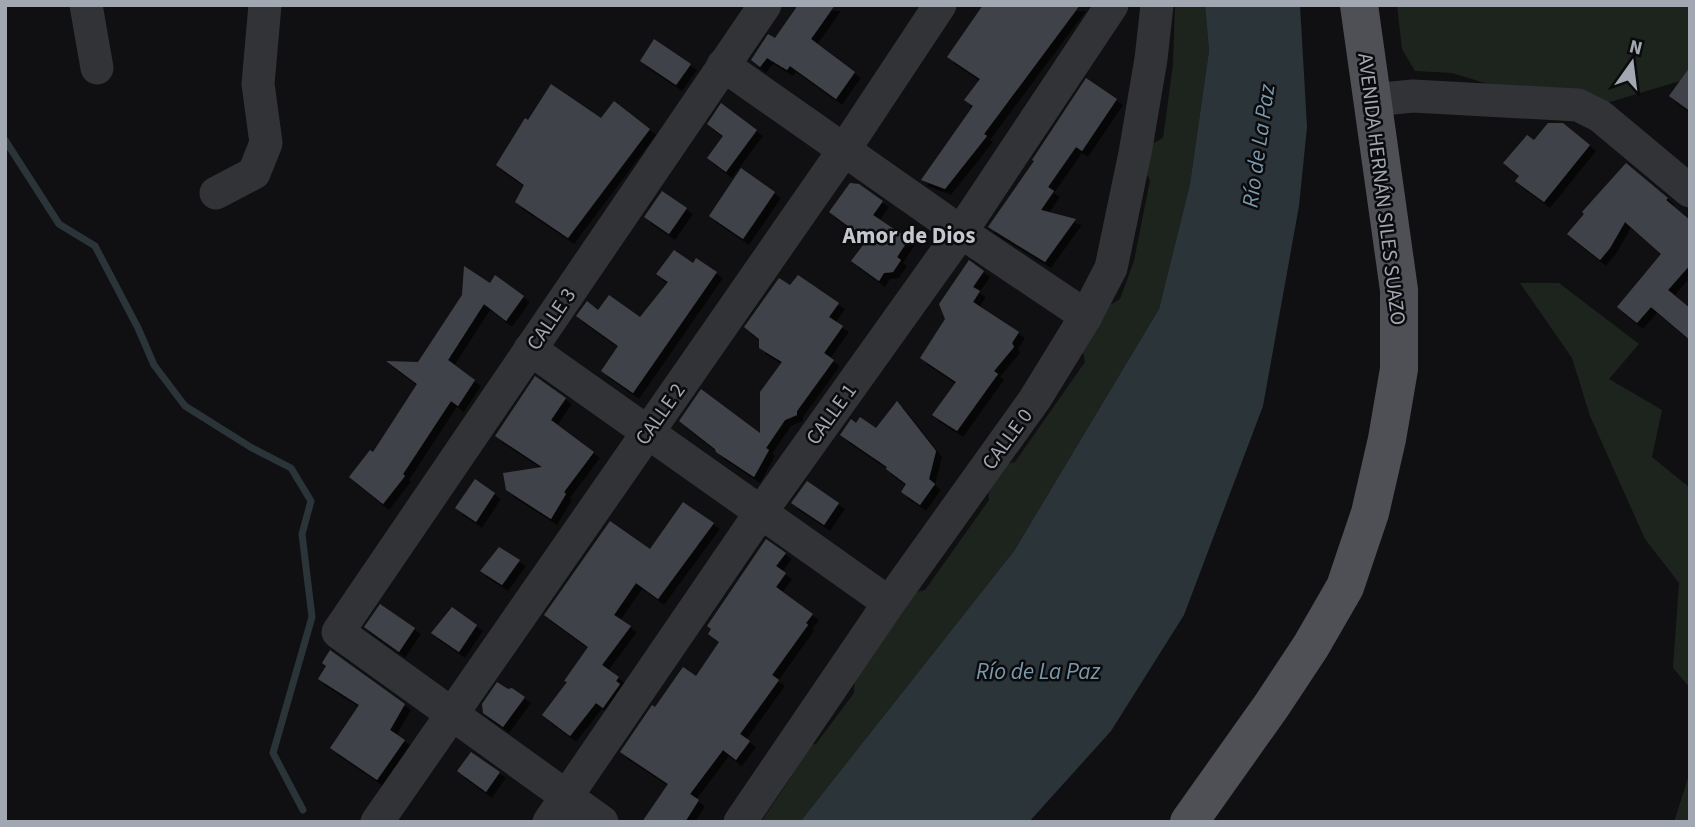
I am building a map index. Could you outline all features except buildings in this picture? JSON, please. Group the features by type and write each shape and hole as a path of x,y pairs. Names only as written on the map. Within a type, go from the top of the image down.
{"main road":[{"name":"AVENIDA HERNÁN SILES SUAZO","path":"1189,822 1311,646 1345,587 1370,513 1399,369 1400,328 1399,290 1359,5"}],"street":[{"path":"86,5 97,68"},
{"path":"216,193 254,173 266,143 258,84 265,5"},
{"name":"CALLE 3","path":"452,714 338,632 765,5"},
{"name":"CALLE 2","path":"377,822 844,150 940,5"},
{"name":"CALLE 1","path":"558,810 761,512 961,232 1112,5"},
{"name":"CALLE 0","path":"740,822 889,603 1035,399 1086,316 1111,268 1152,59 1157,5"},
{"path":"723,65 1086,316"},
{"path":"1373,100 1413,96 1578,105 1601,116 1690,191"},
{"path":"530,349 889,603"},
{"path":"452,714 558,810 602,822"}],"shaded area":[{"path":"1175,5 1205,5 1209,51 1190,184 1159,309 1014,551 800,822 761,822 791,777 787,768 801,747 816,744 854,693 856,662 912,593 925,590 989,500 988,483 1001,465 1015,462 1085,362 1083,352 1110,305 1120,299 1134,261 1150,180 1144,168 1150,145 1163,138 1173,65"},
{"path":"1397,5 1690,5 1690,81 1680,81 1603,104 1501,88 1452,73 1415,71 1402,49"},
{"path":"1520,283 1559,283 1639,344 1609,379 1662,410 1652,457 1690,488 1690,688 1673,668 1679,583 1645,539 1590,416 1572,358"},
{"path":"1690,772 1690,822 1674,822"}],"water":[{"name":"Río de La Paz","path":"1205,5 1300,5 1307,127 1299,206 1263,406 1184,615 1111,731 1029,822 800,822 1014,551 1159,309 1190,184 1209,51"}],"waterway":[{"path":"5,140 59,224 95,246 138,328 154,365 185,406 252,448 291,468 311,501 302,534 312,617 273,753 303,810"}],"district":[{"name":"Amor de Dios","path":"909,235"}]}
